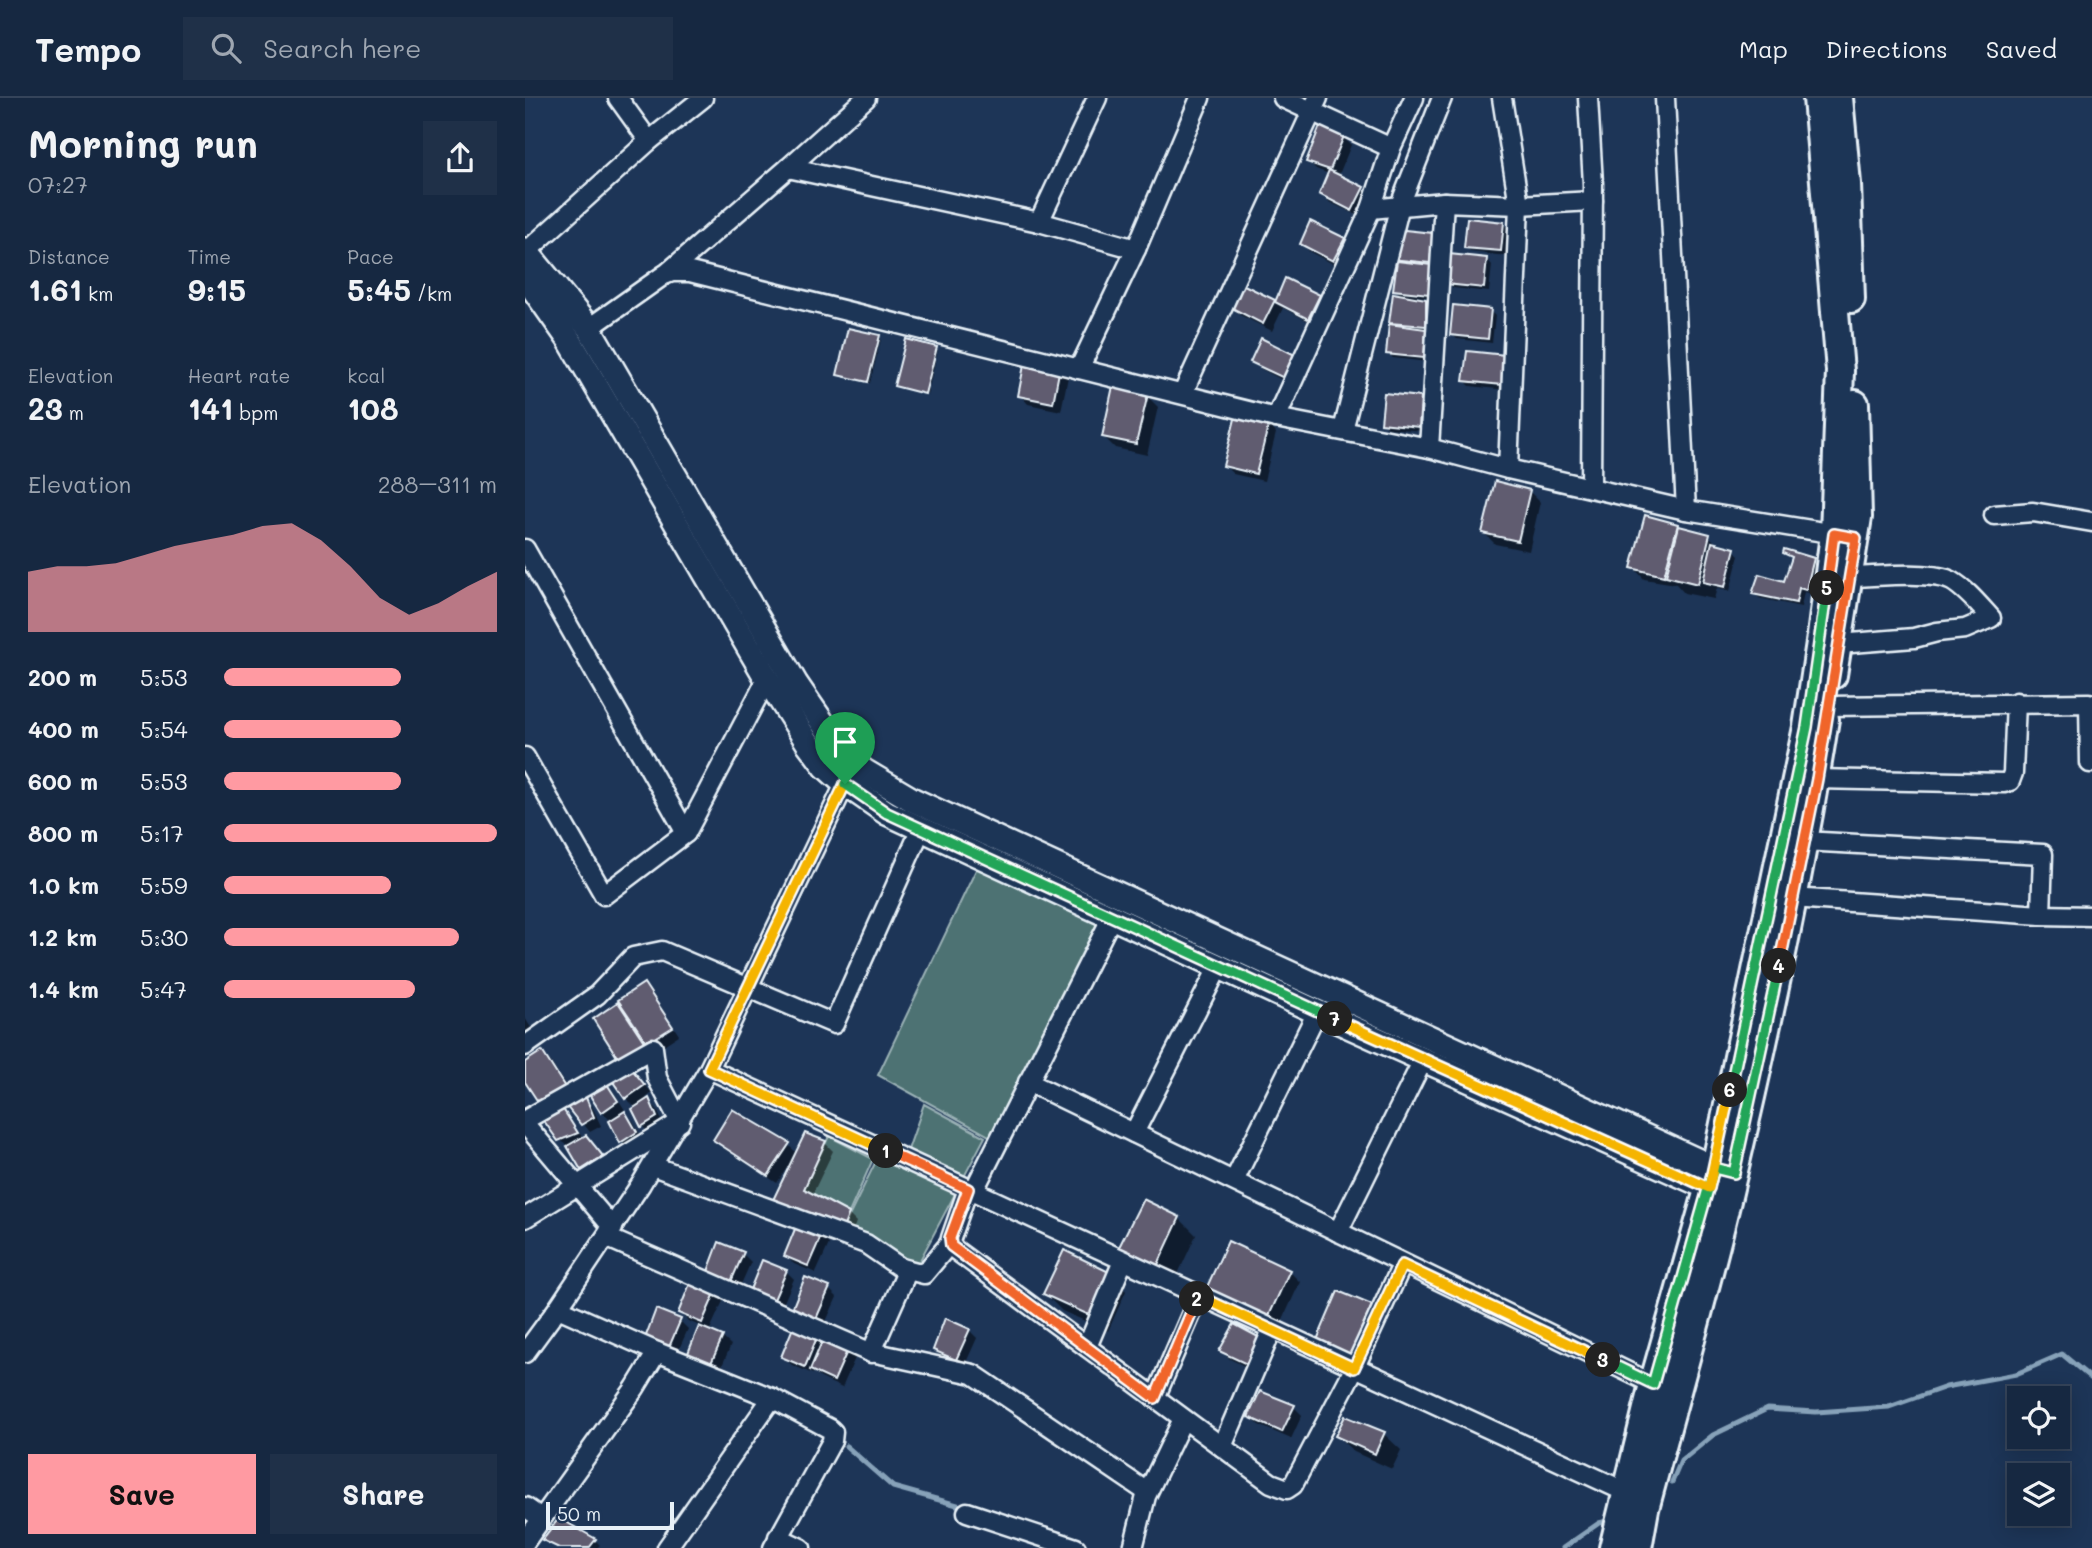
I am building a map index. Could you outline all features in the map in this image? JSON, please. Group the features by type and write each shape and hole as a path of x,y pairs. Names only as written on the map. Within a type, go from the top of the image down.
{"main road":[{"path":"1638,1548 1721,1181 1793,898 1817,779 1850,577 1845,536 1840,360 1817,98"},
{"path":"1613,1548 1653,1384 1721,1181 1845,536 1858,508 1847,184 1839,98"}],"street":[{"path":"618,98 649,141"},
{"path":"703,98 649,141 526,251 589,328 796,684 831,735 864,771 913,800 1721,1181"},
{"path":"589,328 664,275 866,98"},
{"path":"1039,222 1097,98"},
{"path":"1079,369 1136,248 1200,98"},
{"path":"1283,98 1315,105 1391,148"},
{"path":"1276,418 1371,209 1391,148 1414,98"},
{"path":"1343,430 1400,205 1442,98"},
{"path":"1502,98 1519,205 1508,469"},
{"path":"1588,98 1593,201 1591,488"},
{"path":"1665,98 1686,510"},
{"path":"1183,393 1315,105"},
{"path":"787,168 1039,222 1136,248"},
{"path":"1371,209 1444,202 1519,205 1593,201"},
{"path":"1429,448 1444,202"},
{"path":"664,275 690,272 1276,418 1429,448 1686,510 1845,536"},
{"path":"525,276 571,341 767,679 817,756 845,784 887,813 1317,1012 1721,1181"},
{"path":"1994,515 2033,512 2092,522"},
{"path":"525,549 687,833"},
{"path":"1839,644 1914,639 1937,632 1965,629 1991,618 1968,593 1950,580 1929,575 1850,577"},
{"path":"525,757 604,895 687,833 767,679"},
{"path":"1817,779 2010,781 2014,774 2016,702"},
{"path":"1827,706 2089,703 2092,764"},
{"path":"525,1353 610,1233 680,1122 709,1069 845,784"},
{"path":"525,1046 597,995 633,957 662,951 834,1024 921,829"},
{"path":"1803,841 2043,854 2041,915"},
{"path":"1793,898 2092,916"},
{"path":"653,1166 866,1244 907,1272 924,1274 950,1243 970,1191 1112,917"},
{"path":"1134,1133 1219,966"},
{"path":"1234,1181 1317,1012"},
{"path":"680,1122 657,1078 653,1048 525,1122 576,1185 610,1233 871,1353 973,1374 1147,1492"},
{"path":"1338,1232 1424,1059"},
{"path":"709,1069 1626,1492"},
{"path":"1028,1082 1653,1384"},
{"path":"525,1218 680,1122"},
{"path":"950,1243 954,1249 1221,1447 1271,1483 1287,1489 1293,1485 1354,1368 1402,1265"},
{"path":"1087,1348 1123,1261"},
{"path":"871,1353 907,1272"},
{"path":"1155,1398 1199,1296"},
{"path":"558,1308 657,1352 772,1398 830,1429 833,1437 776,1543 801,1548"},
{"path":"1221,1447 1272,1331"},
{"path":"525,1542 635,1388 657,1352"},
{"path":"667,1548 772,1398"},
{"path":"1133,1548 1147,1492 1183,1419"},
{"path":"525,1507 541,1518"},
{"path":"967,1512 1076,1548"}],"green space":[{"path":"982,857 1112,917 998,1141 878,1075"},
{"path":"924,1104 985,1137 918,1264 842,1231 877,1159 902,1167"},
{"path":"829,1136 873,1159 849,1213 804,1189"}],"building":[{"path":"1320,126 1344,136 1330,170 1306,162"},
{"path":"1329,170 1364,187 1352,211 1319,194"},
{"path":"1467,218 1504,222 1501,251 1464,248"},
{"path":"1310,221 1345,238 1333,261 1300,244"},
{"path":"1395,229 1433,233 1430,263 1391,259"},
{"path":"1449,254 1487,258 1484,288 1446,284"},
{"path":"1397,261 1432,265 1429,294 1393,290"},
{"path":"1285,278 1320,295 1308,319 1275,302"},
{"path":"1240,283 1275,300 1263,324 1230,307"},
{"path":"1393,293 1426,299 1426,326 1389,323"},
{"path":"1453,305 1491,309 1488,339 1450,335"},
{"path":"1389,324 1426,329 1424,358 1386,354"},
{"path":"848,328 880,335 868,382 837,375"},
{"path":"1261,338 1295,355 1284,378 1250,362"},
{"path":"906,339 937,347 925,394 894,386"},
{"path":"1467,351 1505,355 1502,385 1463,381"},
{"path":"1025,360 1060,367 1053,403 1018,396"},
{"path":"1113,386 1148,394 1136,444 1102,437"},
{"path":"1384,393 1421,397 1419,427 1381,423"},
{"path":"1236,415 1269,423 1256,474 1223,466"},
{"path":"1495,481 1530,490 1518,541 1482,533"},
{"path":"1645,515 1678,524 1664,576 1631,568"},
{"path":"1679,526 1710,534 1698,584 1666,576"},
{"path":"1712,542 1735,548 1725,587 1703,582"},
{"path":"1784,549 1814,558 1806,590 1799,588 1796,603 1752,594 1759,574 1784,581 1792,557 1783,553"},
{"path":"644,983 673,1027 647,1043 618,1000"},
{"path":"618,1002 647,1046 621,1063 593,1019"},
{"path":"542,1051 570,1095 544,1111 525,1082 525,1062"},
{"path":"631,1068 645,1085 625,1099 611,1079"},
{"path":"605,1081 618,1101 601,1113 589,1094"},
{"path":"585,1095 594,1117 581,1125 567,1107"},
{"path":"649,1098 657,1117 641,1127 632,1109"},
{"path":"563,1109 578,1133 558,1141 542,1118"},
{"path":"732,1109 790,1143 768,1176 713,1140"},
{"path":"625,1111 637,1132 620,1143 609,1121"},
{"path":"805,1133 826,1141 804,1189 849,1213 842,1231 772,1202"},
{"path":"586,1135 603,1156 581,1170 567,1146"},
{"path":"1143,1199 1180,1217 1155,1271 1116,1253"},
{"path":"797,1224 822,1234 808,1266 784,1256"},
{"path":"1228,1241 1290,1270 1268,1318 1206,1289"},
{"path":"719,1242 744,1252 730,1284 707,1274"},
{"path":"1064,1250 1111,1273 1091,1316 1043,1294"},
{"path":"762,1260 787,1270 773,1302 749,1292"},
{"path":"805,1277 830,1287 816,1319 792,1309"},
{"path":"691,1281 716,1291 702,1323 678,1313"},
{"path":"1338,1291 1372,1305 1351,1355 1317,1340"},
{"path":"656,1309 681,1319 667,1352 644,1341"},
{"path":"945,1318 970,1329 956,1360 933,1350"},
{"path":"1234,1324 1264,1340 1251,1366 1219,1351"},
{"path":"794,1325 818,1335 805,1367 781,1357"},
{"path":"699,1326 723,1336 709,1368 686,1358"},
{"path":"823,1339 848,1349 834,1381 810,1370"},
{"path":"1260,1391 1295,1405 1282,1432 1248,1417"},
{"path":"1345,1416 1385,1432 1375,1454 1335,1436"},
{"path":"559,1518 596,1539 589,1548 559,1548 542,1540"}],"waterway":[{"path":"1672,1482 1681,1461 1713,1435 1767,1409 1816,1412 1889,1407 1946,1387 2016,1374 2062,1354 2092,1379"},
{"path":"846,1446 893,1487 968,1508"},
{"path":"1563,1548 1599,1523 1607,1521"}],"route":[{"path":"845,784 709,1069 968,1189 950,1238 951,1246 1155,1398 1199,1296 1354,1368 1402,1265 1653,1384 1709,1188 1714,1168 1734,1173 1817,779 1856,538 1834,534 1807,727 1709,1188 1317,1012 887,813 845,784"}]}
